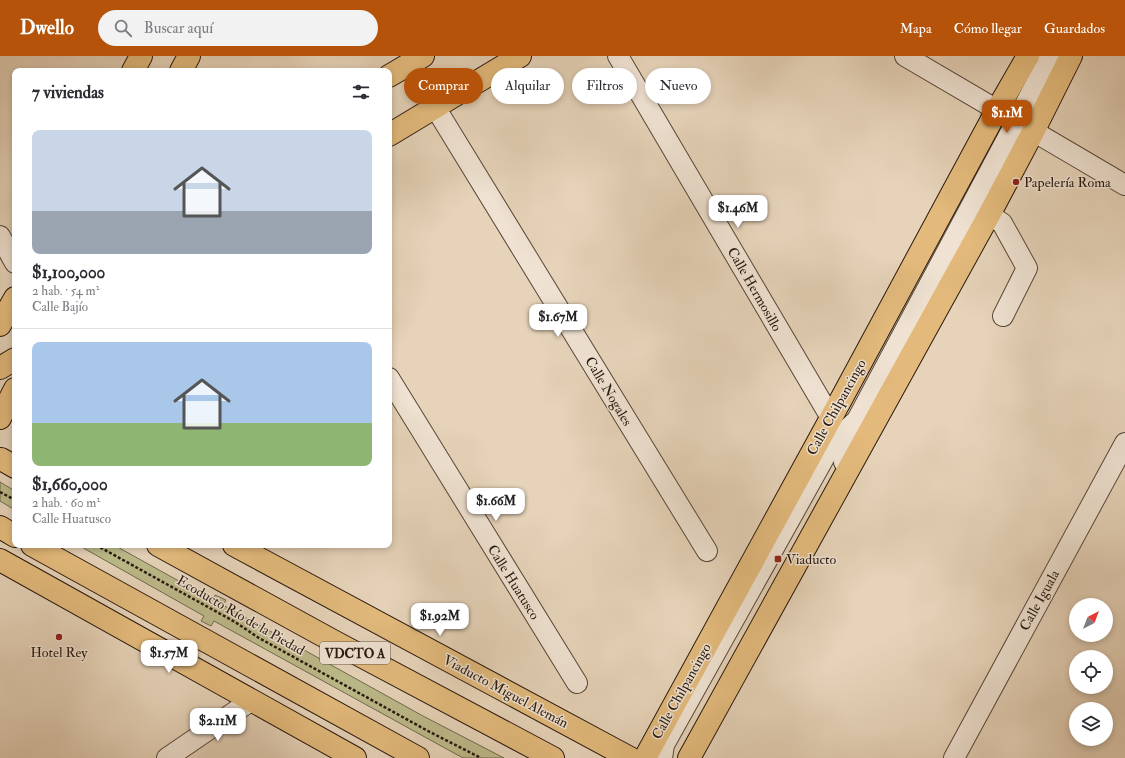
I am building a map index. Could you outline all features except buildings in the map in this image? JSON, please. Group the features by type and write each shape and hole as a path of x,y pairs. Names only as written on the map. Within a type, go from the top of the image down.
{"main road":[{"path":"135,68 141,56"},
{"path":"183,68 189,56"},
{"path":"392,74 423,56"},
{"path":"392,133 520,56"},
{"name":"Calle Chilpancingo","path":"645,758 997,110 1028,56"},
{"path":"689,758 989,215 1025,127 1071,56"},
{"path":"0,325 11,302"},
{"path":"0,368 12,360"},
{"path":"12,395 0,418 12,425"},
{"path":"0,527 12,534"},
{"path":"37,548 418,758"},
{"name":"VDCTO A","path":"163,548 333,641 552,758"},
{"name":"Viaducto Miguel Alemán","path":"240,548 630,758"},
{"path":"0,560 354,758"}],"street":[{"name":"Calle Hermosillo","path":"618,56 831,418"},
{"path":"905,56 1125,185"},
{"path":"677,758 682,754 850,452 857,420 1025,127 1050,56"},
{"name":"Calle Nogales","path":"435,107 707,552"},
{"path":"989,215 1002,223 1027,268 1003,316"},
{"path":"0,236 12,258"},
{"name":"Calle Huatusco","path":"392,383 577,683"},
{"path":"662,758 664,745 833,442 857,420"},
{"name":"Calle Iguala","path":"954,758 1125,442"},
{"path":"167,758 252,700"}],"path":[{"path":"0,492 12,498"},
{"name":"Ecoducto Río de la Piedad","path":"101,548 235,622 259,638 428,731 481,758"}],"shaded area":[{"path":"0,482 12,489 12,508 0,501"},
{"path":"83,548 119,548 213,600 215,595 226,600 223,605 423,716 504,758 463,758 214,621 211,626 201,621 204,616"}],"place":[{"name":"Papelería Roma","path":"1016,182"},
{"name":"Viaducto","path":"778,559"},
{"name":"Hotel Rey","path":"59,637"}]}
